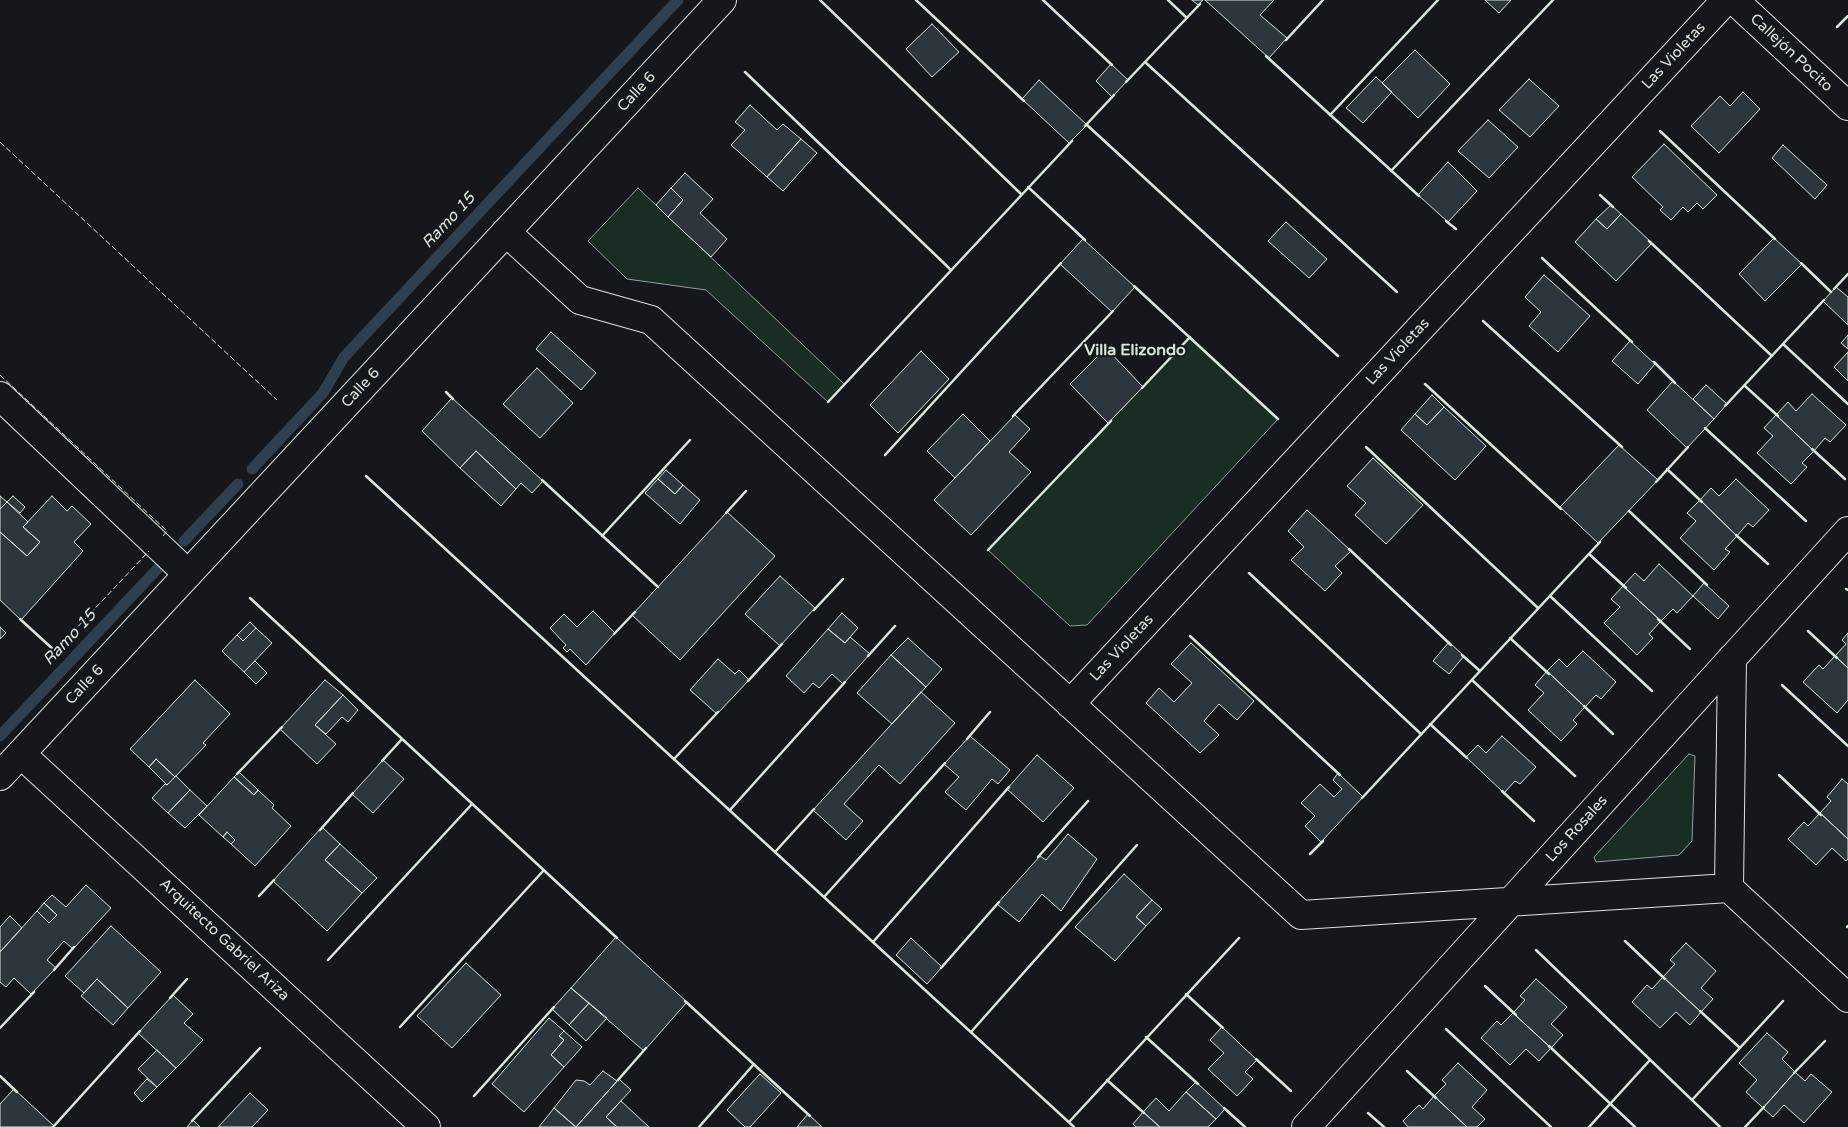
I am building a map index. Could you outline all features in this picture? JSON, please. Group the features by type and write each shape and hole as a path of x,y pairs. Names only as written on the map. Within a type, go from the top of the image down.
{"street":[{"name":"Calle 6","path":"0,776 722,0"},
{"name":"Las Violetas","path":"1070,704 1726,0"},
{"name":"Callejón Pocito","path":"1734,0 1848,106"},
{"path":"506,232 580,300 651,320 1301,915 1729,888 1848,998"},
{"path":"0,396 188,574"},
{"name":"Los Rosales","path":"1306,1127 1848,531"},
{"path":"1729,888 1732,658"},
{"name":"Arquitecto Gabriel Ariza","path":"21,754 413,1123"}],"green space":[{"path":"638,188 844,384 828,402 706,290 627,279 588,241"},
{"path":"1190,337 1278,419 1087,625 1070,626 988,550"},
{"path":"1689,754 1695,756 1692,841 1679,855 1596,862 1594,857"}],"building":[{"path":"1192,0 1203,0 1198,5"},
{"path":"1205,0 1274,0 1260,15 1287,38 1269,58"},
{"path":"1485,0 1511,0 1499,13"},
{"path":"932,24 959,52 932,77 906,49"},
{"path":"1415,50 1450,84 1418,118 1382,83"},
{"path":"1111,64 1128,80 1112,97 1096,81"},
{"path":"1376,77 1392,92 1363,123 1346,108"},
{"path":"1529,79 1559,106 1530,137 1499,110"},
{"path":"1039,80 1087,125 1069,143 1022,99"},
{"path":"1743,92 1760,109 1719,153 1691,126 1720,96 1730,106"},
{"path":"750,105 777,130 783,124 801,139 767,177 731,145 745,130 735,122"},
{"path":"1488,120 1518,147 1489,178 1458,151"},
{"path":"801,139 817,153 783,191 767,177"},
{"path":"1664,144 1717,195 1703,209 1697,203 1688,212 1683,207 1671,220 1660,210 1663,207 1632,177"},
{"path":"1783,145 1827,185 1815,199 1772,158"},
{"path":"1448,162 1477,191 1448,222 1418,195"},
{"path":"685,173 713,199 700,213 727,239 711,257 668,217 683,200 671,188"},
{"path":"671,188 683,200 668,217 656,205"},
{"path":"1611,205 1621,214 1607,229 1596,219"},
{"path":"1621,214 1652,243 1616,281 1575,242 1596,219 1607,229"},
{"path":"1286,222 1327,259 1309,278 1268,241"},
{"path":"1774,238 1802,264 1765,301 1739,274"},
{"path":"1083,239 1135,287 1112,312 1060,264"},
{"path":"1544,275 1590,316 1558,352 1529,326 1541,312 1525,297"},
{"path":"1836,287 1848,297 1848,325 1823,301"},
{"path":"551,332 596,373 581,390 536,349"},
{"path":"1848,335 1848,349 1841,343"},
{"path":"1630,341 1655,364 1638,384 1612,361"},
{"path":"1106,348 1143,387 1108,423 1070,384"},
{"path":"921,351 949,379 898,433 870,405"},
{"path":"1848,352 1848,381 1834,367"},
{"path":"537,368 573,403 540,438 503,404"},
{"path":"1673,381 1714,419 1687,448 1647,410"},
{"path":"1706,385 1727,404 1714,419 1693,399"},
{"path":"1812,394 1846,425 1830,442 1825,438 1814,451 1776,415 1788,402 1796,411"},
{"path":"1432,395 1444,407 1427,425 1415,414"},
{"path":"452,398 543,481 532,493 521,483 516,489 476,451 460,468 422,431"},
{"path":"1444,407 1486,446 1455,480 1401,430 1415,414 1427,425"},
{"path":"963,414 990,441 955,478 927,451"},
{"path":"1015,415 1030,429 1009,452 1031,472 971,535 934,500"},
{"path":"1776,415 1814,451 1802,463 1807,467 1791,484 1757,453 1773,436 1764,428"},
{"path":"1619,445 1658,480 1598,543 1560,507"},
{"path":"476,451 516,489 501,506 460,468"},
{"path":"1373,458 1423,505 1386,544 1355,515 1366,503 1347,486"},
{"path":"666,470 683,485 675,494 658,479"},
{"path":"658,479 675,494 683,485 700,500 680,524 645,493"},
{"path":"1736,479 1769,510 1753,527 1748,523 1737,536 1700,500 1711,488 1719,496"},
{"path":"0,496 7,502 0,509"},
{"path":"13,496 25,507 20,513 7,502"},
{"path":"52,496 67,511 72,506 91,524 74,542 83,551 21,620 0,600 0,532 27,556 40,542 23,527"},
{"path":"1700,500 1737,536 1725,549 1730,552 1714,570 1680,538 1696,521 1687,513"},
{"path":"7,502 28,522 23,527 40,542 27,556 0,532 0,509"},
{"path":"1307,510 1351,551 1335,566 1342,573 1325,591 1291,560 1304,547 1288,531"},
{"path":"727,512 775,556 680,660 632,615"},
{"path":"1659,564 1693,596 1677,613 1673,609 1661,621 1623,586 1635,573 1644,581"},
{"path":"780,576 815,608 780,646 745,614"},
{"path":"1704,583 1729,606 1718,619 1693,596"},
{"path":"1623,586 1661,621 1649,634 1653,638 1637,655 1604,623 1620,607 1611,599"},
{"path":"593,611 615,633 586,665 570,649 567,652 563,648 566,645 550,628 564,614 577,627"},
{"path":"842,613 858,628 845,643 828,629"},
{"path":"250,622 256,628 243,641 237,635"},
{"path":"0,627 6,633 0,639"},
{"path":"256,628 272,643 244,672 222,651 237,635 243,641"},
{"path":"828,629 845,643 850,637 870,654 843,684 832,674 819,688 813,683 804,693 786,676"},
{"path":"1848,633 1848,668 1835,656 1846,644 1842,640"},
{"path":"908,638 942,669 926,687 891,655"},
{"path":"1449,642 1464,656 1449,674 1433,661"},
{"path":"1191,643 1254,701 1237,720 1219,704 1204,721 1219,735 1200,753 1146,703 1159,688 1174,702 1192,683 1171,664"},
{"path":"1583,651 1616,682 1601,699 1596,695 1585,707 1547,671 1559,659 1567,667"},
{"path":"891,655 926,687 892,724 857,693"},
{"path":"1835,656 1848,668 1848,700 1837,713 1803,682 1819,665 1823,669"},
{"path":"718,659 735,674 739,670 749,680 717,714 690,690"},
{"path":"255,661 267,673 256,684 244,672"},
{"path":"1547,671 1585,707 1573,720 1577,724 1561,741 1528,710 1544,693 1535,685"},
{"path":"195,680 230,714 203,743 206,745 175,777 156,759 149,767 130,749"},
{"path":"325,680 343,695 315,725 336,744 317,764 280,729"},
{"path":"921,692 955,723 900,784 879,765 844,804 863,821 846,840 813,810"},
{"path":"343,695 358,710 348,722 342,717 326,734 315,725"},
{"path":"970,736 1010,770 998,784 992,779 966,810 945,792 959,777 944,764"},
{"path":"1502,736 1536,767 1520,784 1515,781 1504,793 1466,757 1478,745 1486,753"},
{"path":"1037,755 1074,788 1043,822 1007,789"},
{"path":"156,759 175,777 167,785 149,767"},
{"path":"383,760 404,779 373,813 352,794"},
{"path":"239,772 258,790 254,795 234,777"},
{"path":"1338,773 1363,797 1321,842 1305,826 1315,816 1301,803 1320,784 1334,797 1342,789 1333,780"},
{"path":"176,776 190,790 168,813 152,798 165,784 167,785"},
{"path":"234,777 254,795 258,790 274,805 272,808 291,826 255,866 231,844 235,840 227,832 223,837 199,815"},
{"path":"1842,779 1848,784 1848,839 1820,813 1831,801 1827,797"},
{"path":"190,790 207,806 185,828 168,813"},
{"path":"1820,813 1848,839 1848,859 1846,861 1832,848 1816,865 1788,839 1804,822 1808,826"},
{"path":"322,827 340,844 325,860 362,893 327,931 273,881"},
{"path":"227,832 235,840 231,844 223,837"},
{"path":"1068,834 1097,859 1061,911 1042,894 1019,922 997,904 1040,856 1046,860"},
{"path":"340,844 377,878 362,893 325,860"},
{"path":"1124,874 1152,900 1136,917 1146,926 1115,961 1075,927"},
{"path":"86,885 111,908 73,949 64,941 47,960 56,968 31,994 14,978 6,987 0,982 0,952 37,911 49,923 57,915 44,903 52,895 66,907"},
{"path":"1152,900 1162,909 1146,926 1136,917"},
{"path":"44,903 57,915 49,923 37,911"},
{"path":"10,916 22,928 0,952 0,927"},
{"path":"111,926 161,972 128,1008 97,979 84,993 65,976"},
{"path":"616,937 687,1002 644,1051 571,988"},
{"path":"911,938 942,967 927,984 896,955"},
{"path":"1686,943 1716,971 1701,988 1713,999 1701,1012 1663,977 1675,964 1670,960"},
{"path":"466,963 501,995 452,1048 417,1016"},
{"path":"1663,977 1701,1012 1690,1025 1676,1012 1660,1028 1632,1002 1647,985 1652,989"},
{"path":"97,979 128,1008 113,1025 81,996"},
{"path":"1536,979 1567,1007 1551,1024 1563,1035 1551,1048 1513,1013 1525,1000 1520,996"},
{"path":"571,988 589,1003 569,1025 552,1009"},
{"path":"173,995 193,1014 184,1023 203,1040 176,1068 138,1033"},
{"path":"589,1003 607,1018 586,1041 569,1025"},
{"path":"1513,1013 1551,1048 1539,1061 1526,1049 1510,1065 1481,1038 1497,1021 1501,1025"},
{"path":"549,1018 564,1031 559,1036 564,1040 551,1055 564,1067 524,1112 492,1084"},
{"path":"1222,1027 1257,1060 1245,1072 1253,1079 1237,1096 1208,1069 1224,1053 1210,1040"},
{"path":"564,1031 582,1047 564,1067 551,1055 564,1040 559,1036"},
{"path":"1767,1033 1788,1052 1782,1059 1795,1072 1763,1108 1746,1092 1757,1080 1739,1063"},
{"path":"157,1050 176,1068 157,1087 138,1069"},
{"path":"1458,1063 1487,1090 1472,1107 1485,1119 1477,1127 1467,1127 1434,1096 1446,1084 1442,1080"},
{"path":"603,1071 617,1081 576,1127 554,1108 576,1080 584,1081 590,1085"},
{"path":"1795,1072 1805,1081 1811,1074 1832,1092 1804,1123 1784,1105 1773,1117 1763,1108"},
{"path":"760,1074 781,1093 750,1127 745,1127 727,1110"},
{"path":"147,1079 157,1087 142,1102 134,1093"},
{"path":"619,1079 631,1090 606,1117 617,1127 576,1127"},
{"path":"1196,1082 1225,1109 1216,1119 1186,1092"},
{"path":"14,1089 54,1126 0,1127 0,1104"},
{"path":"1186,1092 1216,1119 1208,1127 1160,1127 1143,1112 1156,1098 1169,1111"},
{"path":"250,1093 268,1110 252,1127 218,1127"},
{"path":"1434,1096 1467,1127 1408,1127 1403,1121 1419,1105 1423,1109"},
{"path":"621,1101 649,1127 617,1127 606,1117"},
{"path":"554,1108 576,1127 539,1127"},
{"path":"1143,1112 1160,1127 1136,1127 1133,1124"},
{"path":"808,1114 822,1127 797,1127"},
{"path":"193,1120 200,1127 187,1127"}],"waterway":[{"name":"Ramo 15","path":"252,469 323,393 344,357 678,0"},
{"name":"Ramo 15","path":"184,541 238,484"},
{"name":"Ramo 15","path":"0,736 163,563"}],"fence":[{"path":"0,142 277,400"},
{"path":"0,375 167,531 163,536"},
{"path":"55,651 149,551"}],"wall":[{"path":"820,0 1021,194"},
{"path":"916,0 1024,101"},
{"path":"1043,0 1112,65"},
{"path":"1168,0 1187,18"},
{"path":"1286,40 1323,0"},
{"path":"1330,115 1438,0"},
{"path":"1391,171 1553,0"},
{"path":"1126,82 1200,4"},
{"path":"1837,27 1848,16"},
{"path":"1266,56 1419,196"},
{"path":"1145,62 1397,292"},
{"path":"745,72 951,270"},
{"path":"1085,126 1114,95"},
{"path":"1087,125 1338,356"},
{"path":"1660,131 1775,239"},
{"path":"828,402 1072,141"},
{"path":"1028,187 1085,240"},
{"path":"1600,195 1613,207"},
{"path":"1446,221 1456,229"},
{"path":"1649,241 1772,356"},
{"path":"1542,258 1632,342"},
{"path":"885,455 1061,263"},
{"path":"1801,263 1831,292"},
{"path":"1834,289 1848,274"},
{"path":"1134,286 1278,419"},
{"path":"1725,406 1824,300"},
{"path":"1013,416 1113,311"},
{"path":"1483,321 1622,447"},
{"path":"1142,388 1190,337"},
{"path":"1783,344 1848,404"},
{"path":"1654,362 1675,383"},
{"path":"1425,384 1561,509"},
{"path":"1745,386 1778,416"},
{"path":"446,392 453,399"},
{"path":"988,550 1111,421"},
{"path":"1705,428 1806,521"},
{"path":"602,536 690,440"},
{"path":"1366,447 1538,608"},
{"path":"1656,482 1688,447"},
{"path":"1812,449 1845,479"},
{"path":"1667,469 1702,502"},
{"path":"366,476 1074,1127"},
{"path":"542,480 658,587"},
{"path":"726,513 746,491"},
{"path":"1629,511 1707,585"},
{"path":"1736,535 1768,564"},
{"path":"1362,798 1600,542"},
{"path":"1349,549 1451,645"},
{"path":"1589,554 1626,588"},
{"path":"1249,573 1421,734"},
{"path":"814,610 843,579"},
{"path":"1550,596 1652,691"},
{"path":"250,598 617,938"},
{"path":"614,634 635,612"},
{"path":"20,619 55,651"},
{"path":"1658,619 1690,649"},
{"path":"868,656 895,626"},
{"path":"1808,631 1837,658"},
{"path":"1190,636 1340,775"},
{"path":"1510,638 1549,674"},
{"path":"748,681 782,644"},
{"path":"1462,655 1480,671"},
{"path":"1472,680 1575,776"},
{"path":"730,810 845,682"},
{"path":"1782,685 1848,746"},
{"path":"1584,706 1613,734"},
{"path":"674,759 718,712"},
{"path":"967,739 990,712"},
{"path":"1430,724 1467,758"},
{"path":"237,774 282,727"},
{"path":"382,761 402,739"},
{"path":"824,897 945,763"},
{"path":"1779,775 1821,815"},
{"path":"873,942 1009,787"},
{"path":"1502,791 1534,821"},
{"path":"320,830 353,793"},
{"path":"1038,857 1088,801"},
{"path":"328,960 472,804"},
{"path":"775,852 814,809"},
{"path":"1310,854 1323,841"},
{"path":"971,1032 1137,845"},
{"path":"400,1027 544,870"},
{"path":"259,896 274,880"},
{"path":"941,968 999,902"},
{"path":"1069,1122 1239,938"},
{"path":"1625,941 1665,979"},
{"path":"54,970 74,947"},
{"path":"1536,950 1720,1127"},
{"path":"170,998 187,979"},
{"path":"1485,986 1516,1015"},
{"path":"0,1028 34,992"},
{"path":"1186,994 1223,1028"},
{"path":"685,1001 810,1116"},
{"path":"1692,1100 1783,1001"},
{"path":"474,1096 554,1007"},
{"path":"1700,1011 1740,1048"},
{"path":"1446,1029 1551,1127"},
{"path":"53,1127 140,1031"},
{"path":"1146,1037 1198,1084"},
{"path":"1794,1073 1825,1041"},
{"path":"1549,1046 1635,1127"},
{"path":"192,1121 260,1048"},
{"path":"618,1080 646,1048"},
{"path":"1256,1059 1291,1091"},
{"path":"1589,1127 1650,1060"},
{"path":"699,1127 754,1064"},
{"path":"1407,1071 1436,1098"},
{"path":"0,1076 17,1092"},
{"path":"1107,1080 1144,1113"},
{"path":"1745,1127 1764,1107"},
{"path":"1224,1108 1245,1127"},
{"path":"1368,1113 1384,1127"}],"district":[{"name":"Villa Elizondo","path":"1135,351"}]}
